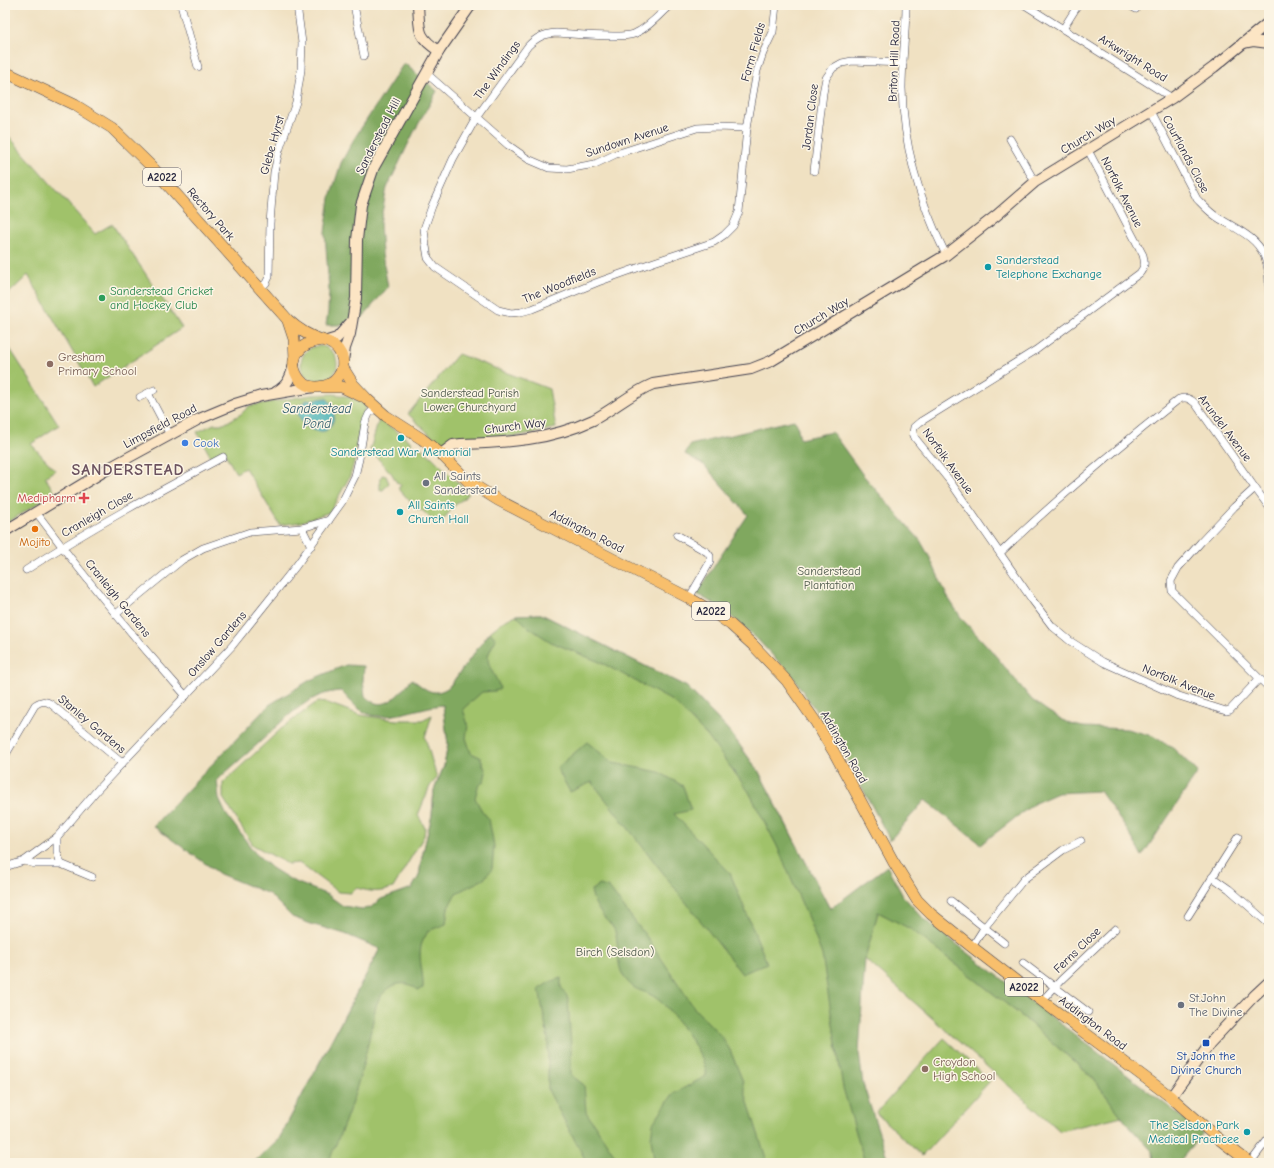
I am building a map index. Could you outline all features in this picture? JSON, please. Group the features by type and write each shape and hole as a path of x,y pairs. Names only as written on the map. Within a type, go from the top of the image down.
{"main road":[{"name":"Rectory Park","path":"5,72 75,104 112,128 152,166 288,320 303,333 325,340"},
{"name":"Rectory Park","path":"288,320 294,339 295,361"},
{"path":"325,340 337,348 340,352 343,364 335,380 317,387 304,384 294,369 295,361 298,350 304,345 310,342 325,340"},
{"name":"A2022","path":"343,364 353,384 372,404"},
{"name":"A2022","path":"317,387 337,386 346,388 372,404"},
{"name":"Addington Road","path":"372,404 441,454 469,482 498,500 689,598 713,612 731,625 753,645 787,681 815,721 835,754 893,861 917,900 932,914 1042,1001 1171,1097 1215,1136 1250,1163"}],"street":[{"path":"136,5 148,5"},
{"path":"181,5 198,67"},
{"path":"298,6 317,5"},
{"path":"354,5 364,56"},
{"path":"418,5 421,36 428,44 439,51"},
{"name":"Sanderstead Hill","path":"343,364 356,298 361,205 374,167 439,51 471,5"},
{"name":"The Windings","path":"476,118 528,46 537,37 556,33 622,36 633,34 646,26 670,5"},
{"name":"Farm Fields","path":"747,128 757,71 763,53 773,32 776,5"},
{"name":"Briton Hill Road","path":"906,5 902,86 903,111 911,162 933,228 946,255"},
{"name":"Arkwright Road","path":"1025,5 1172,98 1265,25"},
{"path":"1063,29 1078,5"},
{"path":"1129,5 1136,10"},
{"name":"Glebe Hyrst","path":"260,289 267,282 269,276 270,222 275,166 296,102 301,73 302,43 298,6"},
{"name":"Arkwright Road","path":"1265,25 1259,36 1260,39 1267,43"},
{"name":"Arkwright Road","path":"1243,43 1253,41 1267,43"},
{"name":"Jordan Close","path":"814,171 823,92 826,78 833,68 842,63 852,61 904,63"},
{"name":"Sundown Avenue","path":"426,74 508,145 528,160 549,168 567,169 595,164 616,154 698,128 747,128"},
{"name":"Church Way","path":"441,454 453,445 519,441 559,433 593,420 640,389 653,384 751,369 771,361 946,255 992,219 1035,182 1172,98"},
{"name":"Courtlands Close","path":"1151,111 1196,199 1216,216 1251,236 1261,250 1268,270 1269,295"},
{"name":"The Woodfields","path":"476,118 453,159 432,206 424,229 428,258 435,267 498,310 510,313 532,309 598,282 714,242 724,235 733,226 739,212 747,128"},
{"path":"1010,139 1035,182"},
{"name":"Norfolk Avenue","path":"1088,150 1143,255 1145,264 1144,268 1140,273 1036,350 914,427 913,433 915,438 949,480 1033,601 1052,626 1070,641 1103,662 1176,695 1226,711 1230,710 1260,679"},
{"path":"325,340 337,338 353,319"},
{"name":"Limpsfield Road","path":"272,394 287,384 291,378 295,361"},
{"name":"Limpsfield Road","path":"6,529 111,467 218,411 261,396 317,387"},
{"path":"140,397 151,391 170,435"},
{"name":"Arundel Avenue","path":"1000,553 1083,476 1179,399 1185,397 1195,403 1255,488"},
{"name":"Onslow Gardens","path":"24,861 57,837 98,789 232,646 311,546 342,502 355,476 365,423 372,404"},
{"name":"Cranleigh Close","path":"26,570 62,546 223,457"},
{"path":"1269,507 1255,488 1234,507 1201,542 1178,568 1171,581 1172,591 1178,598 1269,688"},
{"name":"Cranleigh Gardens","path":"36,512 155,662 186,696"},
{"path":"116,614 182,560 203,548 250,532 302,528 329,520"},
{"path":"302,528 311,546"},
{"path":"677,535 707,552 710,556 710,562 689,598"},
{"name":"Stanley Gardens","path":"5,756 35,705 46,701 122,764"},
{"path":"57,837 58,852 61,864"},
{"path":"1188,916 1238,837"},
{"path":"972,946 984,928 1024,879 1063,850 1082,841"},
{"path":"5,867 24,861 35,864 61,864 92,877"},
{"path":"1212,877 1229,889 1269,924"},
{"path":"951,901 1004,943"},
{"name":"Ferns Close","path":"1042,1001 1115,929"},
{"name":"Ferns Close","path":"1023,963 1054,988 1088,1012"},
{"path":"1171,1097 1210,1043 1269,982"},
{"path":"1250,1163 1269,1138"}],"green space":[{"path":"404,63 437,91 414,132 387,188 380,223 382,254 388,287 362,318 341,325 326,325 329,290 325,232 330,198 341,163 354,139"},
{"name":"Sanderstead Cricket and Hockey Club","path":"5,132 95,234 112,224 182,328 93,387 28,275 5,297"},
{"path":"5,341 59,425 31,444 55,470 45,477 55,493 8,522 5,518"},
{"path":"323,346 332,351 336,357 336,371 332,377 323,382 315,382 306,377 302,371 301,360 306,351 312,347"},
{"name":"Sanderstead Parish Lower Churchyard","path":"458,354 549,389 556,428 517,436 452,439 441,445 408,414"},
{"path":"332,394 349,397 366,405 350,476 330,512 301,522 280,525 245,468 236,473 224,452 212,459 197,432 214,424 224,424 241,414 249,406 311,395"},
{"path":"379,419 410,441 413,448 421,448 432,457 464,489 463,491 469,494 455,505 438,526 423,511 417,509 398,488 401,486 370,450"},
{"name":"Sanderstead Plantation","path":"794,420 797,424 800,439 832,432 863,475 920,540 947,596 962,619 990,649 1032,700 1070,724 1083,727 1127,729 1153,736 1174,749 1198,772 1142,856 1129,833 1100,791 1058,793 1035,803 981,844 925,800 890,840 841,748 793,677 758,640 733,618 697,594 748,515 704,465 685,454 690,445"},
{"path":"382,475 386,476 389,483 383,490 380,490 380,481"},
{"name":"Birch (Selsdon)","path":"541,614 687,687 730,732 759,772 830,909 859,958 854,1053 885,1163 253,1163 279,1139 419,876 432,815 434,790 444,766 448,744 443,705 449,687 490,632 502,622 516,615"},
{"path":"541,614 687,687 730,732 759,772 830,909 887,866 903,896 924,919 1203,1133 1178,1163 1154,1163 1153,1152 1127,1124 1093,1078 1023,1017 912,930 878,912 865,959 859,1053 863,1084 889,1163 865,1163 843,1088 822,955 777,846 749,792 708,737 674,702 602,663 551,642 528,627 516,615"},
{"path":"490,632 496,639 489,653 488,662 500,689 482,692 463,709 468,725 466,738 471,753 480,757 486,772 484,781 478,787 475,798 482,811 489,819 494,846 492,869 484,879 456,893 448,908 446,924 428,931 420,951 423,988 418,990 406,984 394,985 380,997 377,1003 354,1095 328,1163 253,1163 279,1139 380,949 345,934 292,917 269,894 220,874 153,826 269,705 310,680 346,665 364,666 363,681 365,696 371,701 379,704 390,701 400,693 412,679 429,691 438,692 449,687","holes":["341,691 361,710 372,715 392,715 443,705 448,744 444,766 434,790 432,815 419,876 412,888 381,899 370,908 362,909 343,906 328,895 293,881 272,868 255,853 226,814 219,799 217,780 286,718 307,702 329,693"]},
{"path":"317,702 328,703 360,715 396,720 422,720 432,715 425,737 437,778 430,786 418,815 425,828 424,836 393,888 383,891 375,891 357,888 350,893 338,892 299,863 288,864 253,845 223,798 223,783 282,728"},
{"path":"587,742 613,763 659,772 683,786 691,810 674,814 730,873 767,963 742,974 592,782 570,792 557,768"},
{"path":"600,885 609,888 649,940 695,1009 722,1037 730,1050 742,1079 768,1163 657,1163 654,1160 651,1138 653,1123 673,1094 706,1076 706,1069 696,1047 670,1012 656,998 632,986 621,972 618,959 616,934 614,929 598,909 591,890"},
{"path":"878,912 912,929 1023,1017 1093,1078 1122,1116 1060,1131 865,959"},
{"path":"561,978 561,987 568,998 571,1075 584,1085 586,1112 620,1163 587,1163 548,1090 548,1039 539,989 550,982"},
{"path":"944,1038 990,1081 922,1156 876,1113"}],"water":[{"name":"Sanderstead Pond","path":"326,398 330,401 334,410 332,424 325,431 309,429 302,422 297,407 307,400"}],"place":[{"name":"Sanderstead Telephone Exchange","path":"988,267"},
{"name":"Sanderstead Cricket and Hockey Club","path":"102,298"},
{"name":"Gresham Primary School","path":"50,364"},
{"name":"Sanderstead War Memorial","path":"401,438"},
{"name":"Cook","path":"185,443"},
{"name":"All Saints Sanderstead","path":"426,483"},
{"name":"Medipharm","path":"84,498"},
{"name":"All Saints Church Hall","path":"400,512"},
{"name":"Mojito","path":"35,529"},
{"name":"St.John The Divine","path":"1181,1005"},
{"name":"St John the Divine Church","path":"1206,1043"},
{"name":"Croydon High School","path":"925,1069"},
{"name":"The Selsdon Park Medical Practicee","path":"1247,1132"}],"district":[{"name":"SANDERSTEAD","path":"128,469"}]}
